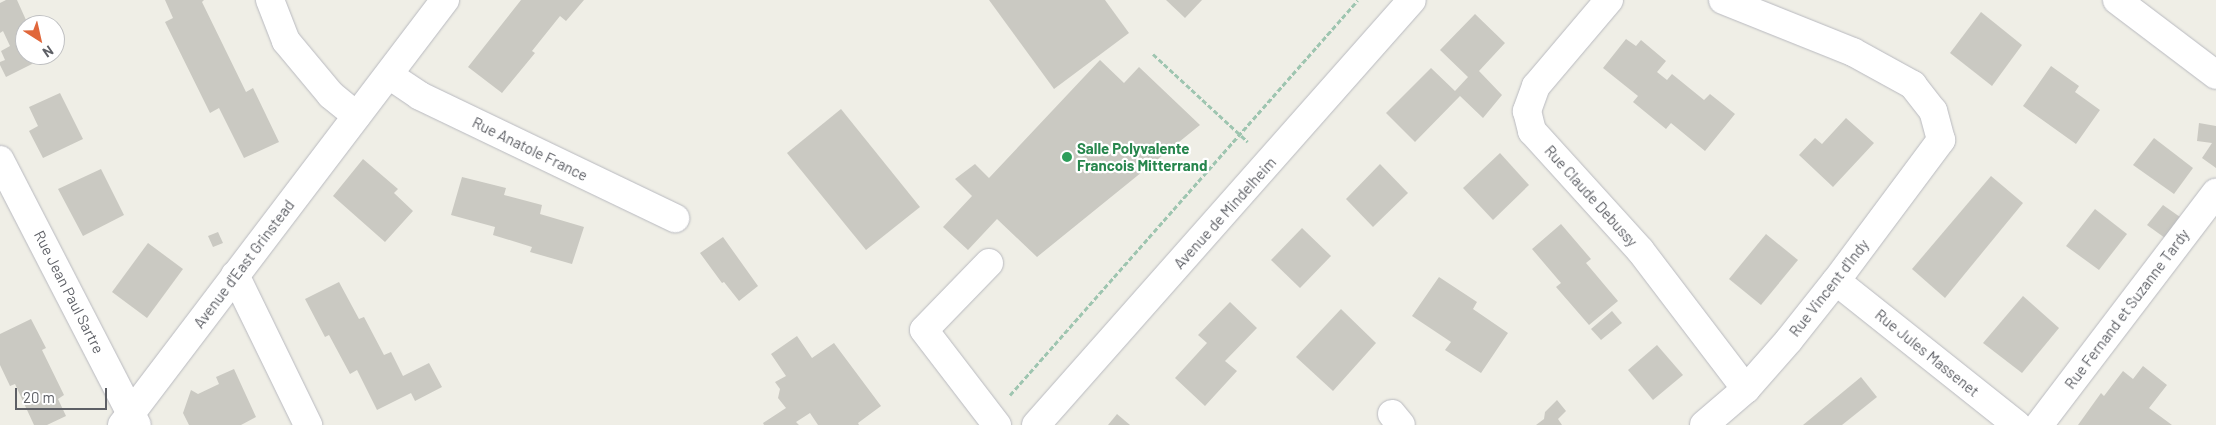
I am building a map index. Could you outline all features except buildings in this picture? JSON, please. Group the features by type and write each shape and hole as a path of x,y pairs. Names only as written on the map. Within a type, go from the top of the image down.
{"street":[{"path":"270,0 286,41 331,95 357,116"},
{"name":"Avenue d'East Grinstead","path":"130,421 234,275 445,0"},
{"name":"Avenue de Mindelheim","path":"1036,425 1412,0"},
{"name":"Rue Claude Debussy","path":"1609,0 1536,86 1527,111 1532,131 1640,250 1746,390"},
{"name":"Rue Vincent d'Indy","path":"1704,425 1746,390 1836,281 1941,140 1933,111 1913,85 1853,52 1723,0"},
{"path":"2119,1 2209,60"},
{"name":"Rue Anatole France","path":"389,75 420,96 675,218"},
{"name":"Rue Jean Paul Sartre","path":"0,160 130,421"},
{"name":"Rue Fernand et Suzanne Tardy","path":"2039,425 2216,193"},
{"path":"989,262 924,330 994,421"},
{"path":"234,275 308,425"},
{"name":"Rue Jules Massenet","path":"1836,281 2017,425"}],"path":[{"path":"994,421 1240,134 1358,0"},
{"path":"1153,54 1271,161"}],"place":[{"name":"Salle Polyvalente Francois Mitterrand","path":"1067,157"}]}
